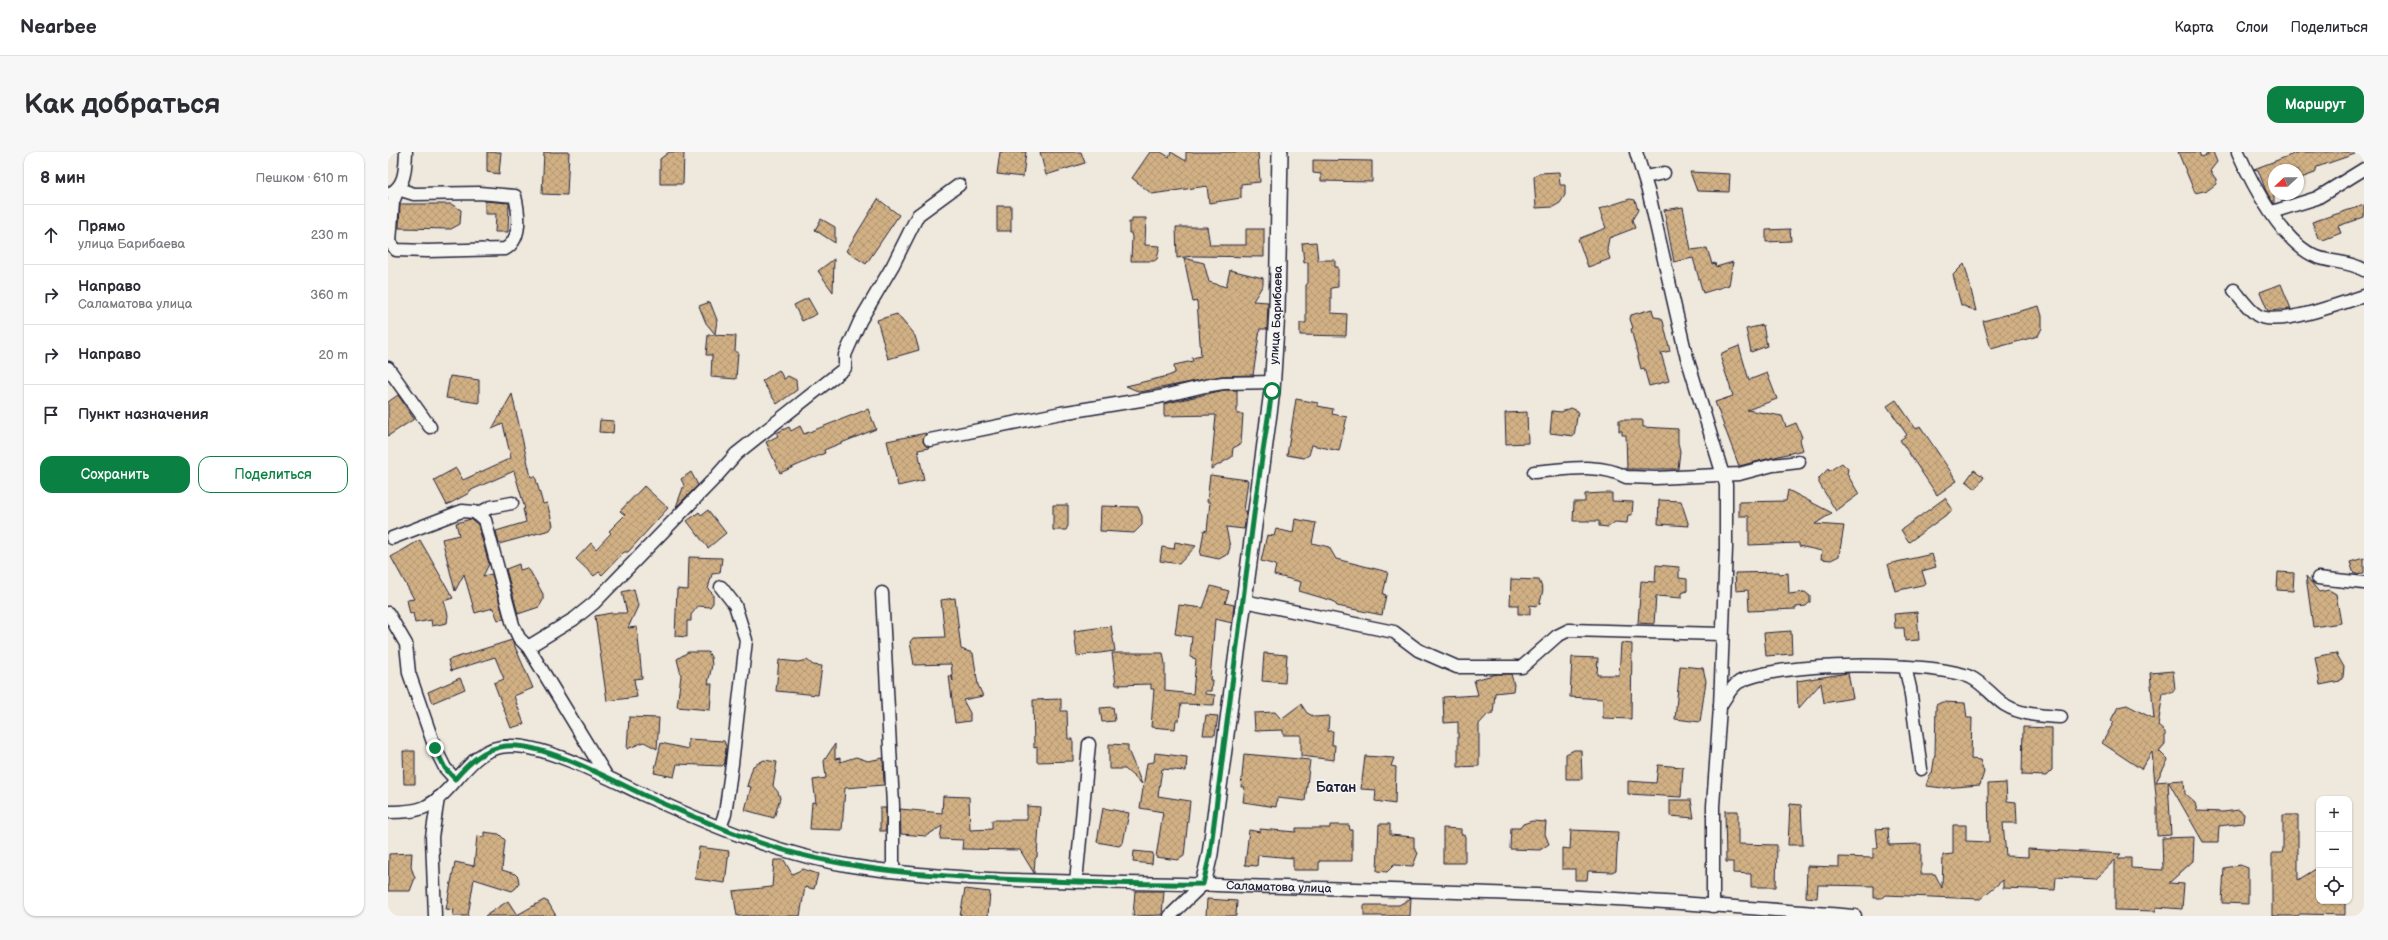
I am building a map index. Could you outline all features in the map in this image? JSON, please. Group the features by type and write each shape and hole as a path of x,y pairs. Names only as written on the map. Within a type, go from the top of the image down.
{"street":[{"path":"393,192 414,194 479,193 515,196 518,208 515,239 512,245 500,249 396,250 390,242 393,192 404,178 406,152"},
{"name":"улица Барибаева","path":"1203,884 1210,854 1273,382 1277,311 1280,152"},
{"path":"1636,152 1645,177 1685,351 1726,485 1726,548 1721,634 1720,706 1713,806 1713,906"},
{"path":"2238,152 2252,185 2290,238 2302,250 2318,257 2336,262 2347,262 2364,270"},
{"path":"2272,212 2317,198 2364,169"},
{"path":"1645,177 1664,173"},
{"path":"528,647 574,619 594,603 736,454 845,368 845,355 860,321 893,265 918,214 959,185"},
{"path":"2234,290 2257,315 2266,318 2278,319 2308,313 2364,296"},
{"path":"388,368 430,427"},
{"path":"930,440 1211,385 1273,382"},
{"path":"1534,472 1596,468 1635,477 1723,475 1739,474 1773,465 1799,462"},
{"path":"477,514 491,507 512,503"},
{"path":"392,538 462,511 477,514 485,520 513,625 519,638 528,647 607,777"},
{"path":"2318,578 2364,584"},
{"path":"720,827 725,814 732,764 746,640 734,605 721,587"},
{"path":"882,593 893,805 893,870"},
{"path":"1244,601 1394,632 1418,650 1457,667 1522,667 1557,636 1569,630 1721,634"},
{"path":"388,613 406,644 409,673 435,748 445,768 455,779"},
{"path":"1720,706 1729,692 1739,682 1766,673 1879,664 1954,672 1971,678 2006,705 2035,715 2061,717"},
{"path":"1905,667 1912,702 1921,769"},
{"path":"1076,882 1089,744"},
{"name":"Саламатова улица","path":"388,812 417,810 438,798 470,762 482,753 507,745 527,746 607,777 759,843 851,866 954,876 1076,882 1203,884 1539,895 1855,916"},
{"path":"435,916 432,837 438,798"},
{"path":"1170,916 1203,884"}],"building":[{"path":"487,152 501,152 499,174 487,172"},
{"path":"544,152 569,152 567,195 542,194"},
{"path":"669,152 684,152 683,184 660,184 660,159"},
{"path":"1000,152 1026,152 1023,177 997,174"},
{"path":"1040,152 1081,152 1085,163 1046,175"},
{"path":"1150,152 1161,152 1169,157 1171,152 1186,161 1186,152 1258,152 1260,182 1241,184 1241,198 1209,203 1207,186 1152,194 1132,178"},
{"path":"2178,152 2199,152 2201,157 2213,152 2217,162 2210,171 2216,179 2216,184 2208,190 2195,193"},
{"path":"2299,152 2355,152 2355,154 2317,167 2315,173 2304,177 2304,164 2268,164 2268,194 2258,170 2254,169"},
{"path":"1313,160 1372,161 1372,182 1321,181 1321,174 1313,173"},
{"path":"1559,172 1560,185 1565,185 1565,195 1560,203 1553,207 1536,208 1534,177 1539,173"},
{"path":"1690,172 1730,174 1729,192 1697,191"},
{"path":"878,199 899,215 866,264 846,251"},
{"path":"1630,199 1635,200 1638,210 1632,220 1635,228 1609,238 1607,249 1610,259 1588,267 1578,239 1606,228 1599,209"},
{"path":"485,201 509,203 508,232 495,232 496,214 485,214"},
{"path":"400,204 451,204 461,210 460,224 451,229 399,228"},
{"path":"2364,205 2364,217 2338,226 2341,233 2323,240 2318,238 2312,222"},
{"path":"997,206 1011,206 1011,231 997,231"},
{"path":"1683,207 1691,250 1707,248 1712,264 1715,263 1716,267 1733,262 1729,285 1703,293 1693,258 1674,262 1664,210"},
{"path":"1132,218 1146,218 1145,245 1160,246 1157,259 1154,261 1131,261 1132,237 1131,233 1129,233 1129,222 1132,222"},
{"path":"821,219 835,227 835,243 815,230"},
{"path":"1176,227 1207,227 1210,245 1246,245 1246,229 1264,229 1264,257 1193,256 1177,258"},
{"path":"1790,229 1791,241 1766,242 1766,230"},
{"path":"1316,242 1318,260 1335,260 1335,267 1338,267 1338,287 1331,288 1331,313 1347,314 1346,336 1300,335 1300,323 1306,323 1306,285 1308,283 1308,262 1304,263 1302,243"},
{"path":"1184,258 1204,263 1209,282 1226,287 1230,270 1263,278 1263,285 1253,301 1268,302 1267,329 1260,329 1253,375 1222,376 1140,392 1126,386 1168,376 1175,373 1174,365 1193,361 1192,358 1201,356 1197,301 1193,302"},
{"path":"834,259 833,292 818,271"},
{"path":"1964,264 1976,311 1961,305 1953,275"},
{"path":"2281,284 2291,309 2268,311 2260,292"},
{"path":"808,298 817,314 802,321 794,305"},
{"path":"710,302 717,320 715,334 706,323 699,306"},
{"path":"2039,306 2042,316 2042,328 2038,336 1991,349 1983,321"},
{"path":"1652,309 1654,317 1661,318 1663,321 1670,351 1661,353 1669,381 1649,386 1644,368 1641,369 1630,319 1631,315"},
{"path":"897,314 915,336 919,350 888,359 877,320"},
{"path":"1763,325 1767,346 1751,352 1746,329"},
{"path":"708,335 736,336 735,352 738,352 736,379 711,377 712,355 706,355"},
{"path":"1739,346 1749,380 1767,373 1777,399 1747,410 1782,416 1786,427 1796,423 1802,437 1800,440 1803,450 1739,466 1715,402 1733,396 1721,359 1722,353"},
{"path":"779,370 784,379 788,376 796,380 797,390 777,404 762,381"},
{"path":"450,376 479,380 479,403 446,398"},
{"path":"1224,390 1237,390 1237,414 1243,414 1241,444 1233,448 1232,457 1211,469 1216,415 1164,416 1164,404"},
{"path":"512,394 531,477 535,476 543,504 547,503 553,525 550,530 499,544 496,531 526,522 523,509 525,509 514,471 469,491 469,493 447,505 434,480 456,468 463,480 511,458 503,424 492,429"},
{"path":"398,395 414,419 388,436 388,402"},
{"path":"1296,399 1318,403 1318,406 1333,409 1332,414 1347,417 1339,451 1312,445 1309,455 1304,458 1287,455"},
{"path":"1896,400 1916,429 1920,426 1957,481 1937,495 1900,440 1907,435 1887,406"},
{"path":"1571,408 1578,411 1574,436 1550,433 1552,411 1561,412"},
{"path":"868,409 876,429 824,450 825,453 780,473 766,442 778,436 776,433 789,427 791,431 800,426 804,434"},
{"path":"1527,412 1528,443 1506,444 1505,413"},
{"path":"600,420 614,421 613,433 599,432"},
{"path":"1619,420 1643,420 1643,427 1678,429 1678,443 1680,451 1678,469 1627,469 1626,435 1622,435 1622,431 1619,431"},
{"path":"926,433 923,442 929,448 918,450 924,480 898,486 887,441"},
{"path":"1842,463 1848,469 1847,474 1859,494 1836,511 1819,483 1819,478 1828,469 1829,471"},
{"path":"1974,470 1984,477 1976,489 1966,481"},
{"path":"691,472 698,485 676,507 684,485 681,479"},
{"path":"1210,475 1248,480 1244,511 1247,511 1244,529 1226,527 1230,547 1228,554 1219,559 1200,555 1204,530 1207,531 1210,502 1207,502"},
{"path":"644,486 668,508 628,552 624,552 602,575 599,572 594,576 576,559 591,543 596,549 611,533 609,531 625,515 620,511"},
{"path":"1788,490 1832,513 1815,524 1844,526 1839,556 1831,560 1821,559 1822,551 1799,546 1799,543 1749,545 1749,516 1739,516 1739,502 1786,501"},
{"path":"1612,493 1612,501 1633,502 1632,515 1628,515 1627,523 1615,522 1608,527 1599,526 1599,521 1573,521 1574,502 1585,502 1585,494"},
{"path":"1945,498 1953,510 1909,542 1901,530"},
{"path":"1659,500 1681,501 1689,526 1658,524"},
{"path":"1053,505 1068,505 1068,526 1066,530 1053,530"},
{"path":"1101,506 1138,507 1142,516 1142,525 1134,533 1100,531"},
{"path":"708,510 726,533 708,548 687,521 699,512 701,515"},
{"path":"471,519 478,525 489,564 483,576 492,574 504,619 498,620 493,608 475,613 464,574 455,591 442,539 459,535 456,523"},
{"path":"1295,519 1316,523 1312,543 1329,547 1336,559 1388,572 1383,594 1386,595 1382,615 1337,606 1333,601 1299,591 1301,582 1274,575 1276,565 1261,561 1267,535 1274,536 1276,529 1293,533"},
{"path":"420,540 453,598 444,601 448,615 447,623 432,626 431,620 415,623 413,613 410,614 407,600 414,599 391,557"},
{"path":"1175,542 1196,546 1179,564 1160,561 1162,547 1174,549"},
{"path":"1932,554 1936,567 1922,571 1926,584 1895,591 1888,564"},
{"path":"689,557 722,558 720,573 712,574 708,589 713,594 713,603 710,607 698,606 691,615 691,621 687,621 687,637 675,636 677,589 688,590"},
{"path":"2364,558 2364,573 2354,574 2350,562"},
{"path":"519,564 520,570 527,568 530,571 543,594 543,600 539,607 518,614 506,569"},
{"path":"1656,565 1679,567 1679,578 1687,579 1687,591 1682,593 1682,598 1656,596 1654,624 1638,623 1641,581 1655,582"},
{"path":"1779,572 1779,574 1788,573 1789,594 1805,592 1810,596 1810,602 1806,606 1796,607 1796,609 1749,611 1748,590 1736,591 1735,573"},
{"path":"2278,572 2294,573 2293,591 2277,590"},
{"path":"2306,576 2319,592 2329,590 2336,594 2341,623 2313,627"},
{"path":"1511,579 1539,580 1543,590 1540,603 1537,606 1530,605 1530,614 1518,614 1518,605 1510,605"},
{"path":"1211,586 1229,591 1225,603 1234,605 1232,623 1215,619 1210,680 1212,680 1211,691 1205,691 1205,694 1215,695 1214,705 1181,704 1179,720 1176,720 1175,729 1151,727 1154,689 1151,689 1151,684 1116,685 1112,653 1163,653 1165,664 1165,691 1193,694 1196,659 1190,657 1192,637 1175,634 1179,605 1203,608"},
{"path":"634,589 638,606 628,628 637,627 642,678 634,679 637,697 607,701 595,616 611,613 627,613 622,592"},
{"path":"955,598 961,649 973,653 978,685 983,696 963,700 970,713 970,721 955,723 949,676 951,675 953,681 951,664 914,665 910,642 913,638 945,637 941,600"},
{"path":"1917,612 1919,640 1905,641 1904,628 1895,628 1894,614"},
{"path":"1111,626 1115,651 1077,656 1074,631"},
{"path":"1791,631 1792,654 1766,656 1764,633"},
{"path":"512,640 533,688 514,696 524,724 511,728 494,683 504,679 495,657 451,671 448,660"},
{"path":"1621,643 1632,644 1631,719 1603,718 1603,699 1570,697 1572,657 1598,658 1597,675 1619,675"},
{"path":"688,652 708,652 711,657 712,665 708,684 712,684 710,710 677,707 681,675 677,659"},
{"path":"1264,653 1287,655 1285,683 1262,681"},
{"path":"2336,653 2344,667 2343,677 2340,681 2320,685 2315,657"},
{"path":"779,660 798,662 807,660 813,665 822,666 818,695 776,691"},
{"path":"1680,666 1703,668 1706,681 1700,722 1675,719"},
{"path":"2173,671 2175,689 2172,693 2163,693 2158,726 2165,732 2165,744 2159,751 2168,760 2156,782 2168,781 2171,835 2157,836 2157,806 2152,752 2141,769 2102,743 2114,722 2111,720 2118,707 2127,705 2154,719 2150,673"},
{"path":"1848,673 1853,698 1824,703 1821,683 1798,709 1797,681"},
{"path":"1497,674 1511,674 1514,685 1513,691 1495,693 1493,714 1488,714 1479,724 1479,766 1458,767 1458,722 1444,723 1443,697 1478,695 1474,680"},
{"path":"460,678 465,689 432,703 428,692"},
{"path":"1061,699 1061,711 1067,711 1068,739 1073,739 1073,761 1037,762 1037,747 1034,748 1033,700"},
{"path":"1942,702 1965,703 1967,718 1972,718 1971,759 1980,760 1984,772 1980,785 1943,788 1926,786 1930,774 1932,774 1935,754 1936,705"},
{"path":"1301,704 1307,713 1315,717 1329,716 1328,731 1333,731 1332,745 1335,745 1334,760 1301,756 1301,735 1283,735 1283,730 1255,731 1254,713 1275,712 1281,719"},
{"path":"1113,707 1115,721 1102,722 1100,708"},
{"path":"1206,715 1218,716 1215,735 1203,735"},
{"path":"629,717 659,718 657,749 644,742 627,749"},
{"path":"2023,727 2052,728 2052,770 2046,776 2022,775"},
{"path":"688,739 724,741 726,746 725,763 722,766 677,764 674,777 654,773 661,743 688,749"},
{"path":"835,744 835,759 840,758 840,762 856,757 868,761 883,758 884,785 845,788 842,830 810,829 812,802 816,803 813,780 826,778 824,761"},
{"path":"1109,744 1128,745 1128,750 1142,784 1125,769 1109,769"},
{"path":"1574,750 1581,750 1582,779 1566,779 1566,754"},
{"path":"403,751 415,751 415,784 404,784"},
{"path":"1155,753 1187,757 1186,771 1162,769 1158,796 1190,801 1184,856 1178,860 1156,857 1163,812 1140,808 1147,763 1154,762"},
{"path":"1244,754 1310,760 1305,801 1277,798 1276,807 1243,802 1245,787 1241,787"},
{"path":"1365,756 1394,758 1391,766 1396,767 1395,804 1375,801 1376,790 1361,789"},
{"path":"764,760 777,762 773,786 778,792 780,798 774,818 745,810 751,787 747,786 753,766"},
{"path":"1658,765 1683,767 1681,797 1628,794 1628,781 1656,783"},
{"path":"2184,780 2185,794 2195,803 2197,811 2223,812 2239,810 2244,814 2243,823 2219,826 2218,842 2203,842 2168,781"},
{"path":"2006,783 2007,801 2016,802 2017,823 2003,823 2006,856 2028,857 2028,849 2121,854 2117,858 2131,858 2131,868 2163,870 2162,838 2194,837 2193,861 2169,883 2184,884 2182,909 2156,907 2156,911 2115,910 2115,860 2095,879 2056,877 2055,890 2003,888 2003,880 1980,899 1885,895 1882,898 1874,898 1874,886 1818,885 1817,898 1806,897 1807,866 1839,867 1839,857 1873,858 1873,848 1878,848 1876,829 1888,828 1889,845 1921,844 1921,874 1935,874 1942,888 1943,855 1953,854 1953,825 1966,825 1966,841 1989,842 1988,784"},
{"path":"943,796 969,797 970,830 992,829 992,820 1027,820 1027,806 1040,807 1037,857 1035,859 1034,873 1020,850 962,849 963,840 940,839 942,826 926,836 901,834 900,809 942,813"},
{"path":"1670,800 1691,800 1694,818 1670,816"},
{"path":"1790,804 1801,805 1803,845 1788,845"},
{"path":"880,808 886,808 886,831 880,831"},
{"path":"1103,808 1129,813 1123,843 1119,846 1097,842"},
{"path":"1725,811 1738,811 1738,844 1777,845 1776,887 1751,887 1751,874 1733,873 1733,862 1726,862"},
{"path":"2283,815 2298,815 2298,880 2316,869 2316,904 2345,904 2345,915 2300,914 2298,916 2272,916 2272,853 2282,853"},
{"path":"1532,821 1546,822 1545,834 1549,844 1540,850 1510,849 1511,828 1520,828 1523,824"},
{"path":"1379,824 1390,824 1390,835 1414,837 1414,848 1418,853 1413,866 1394,865 1387,872 1377,871"},
{"path":"1330,825 1349,825 1350,830 1352,830 1352,861 1319,861 1319,870 1293,870 1293,858 1258,855 1257,866 1245,865 1249,830 1260,832 1260,829 1296,832 1296,828 1330,828"},
{"path":"1443,828 1461,829 1461,834 1465,836 1465,863 1443,863"},
{"path":"1571,830 1618,832 1616,870 1612,872 1588,871 1587,880 1575,880 1575,869 1562,869 1562,848 1570,849"},
{"path":"484,832 499,834 505,840 502,870 515,874 518,877 519,883 512,891 474,879 468,916 453,916 454,910 446,909 455,862 474,866 477,836 484,837"},
{"path":"699,847 729,851 725,883 695,879"},
{"path":"1134,851 1153,853 1152,864 1133,862"},
{"path":"412,853 411,867 415,878 410,891 388,891 389,854"},
{"path":"774,860 784,860 792,874 803,869 818,874 814,889 805,887 800,916 737,916 733,891 772,887"},
{"path":"2240,865 2248,868 2248,904 2222,903 2224,868"},
{"path":"965,889 990,892 988,916 960,916"},
{"path":"1135,891 1164,891 1162,915 1133,916"},
{"path":"1411,898 1410,916 1364,916 1364,905 1399,905"},
{"path":"1207,899 1237,901 1236,916 1206,916"},
{"path":"544,900 548,902 556,916 485,916 508,901 517,915"}],"district":[{"name":"Батан","path":"1336,787"}],"route":[{"path":"435,748 445,768 455,779 470,762 482,753 496,747 507,745 527,746 607,777 645,795 759,843 851,866 946,876 1040,881 1155,885 1203,884 1210,854 1244,601 1257,491 1272,391"}]}
